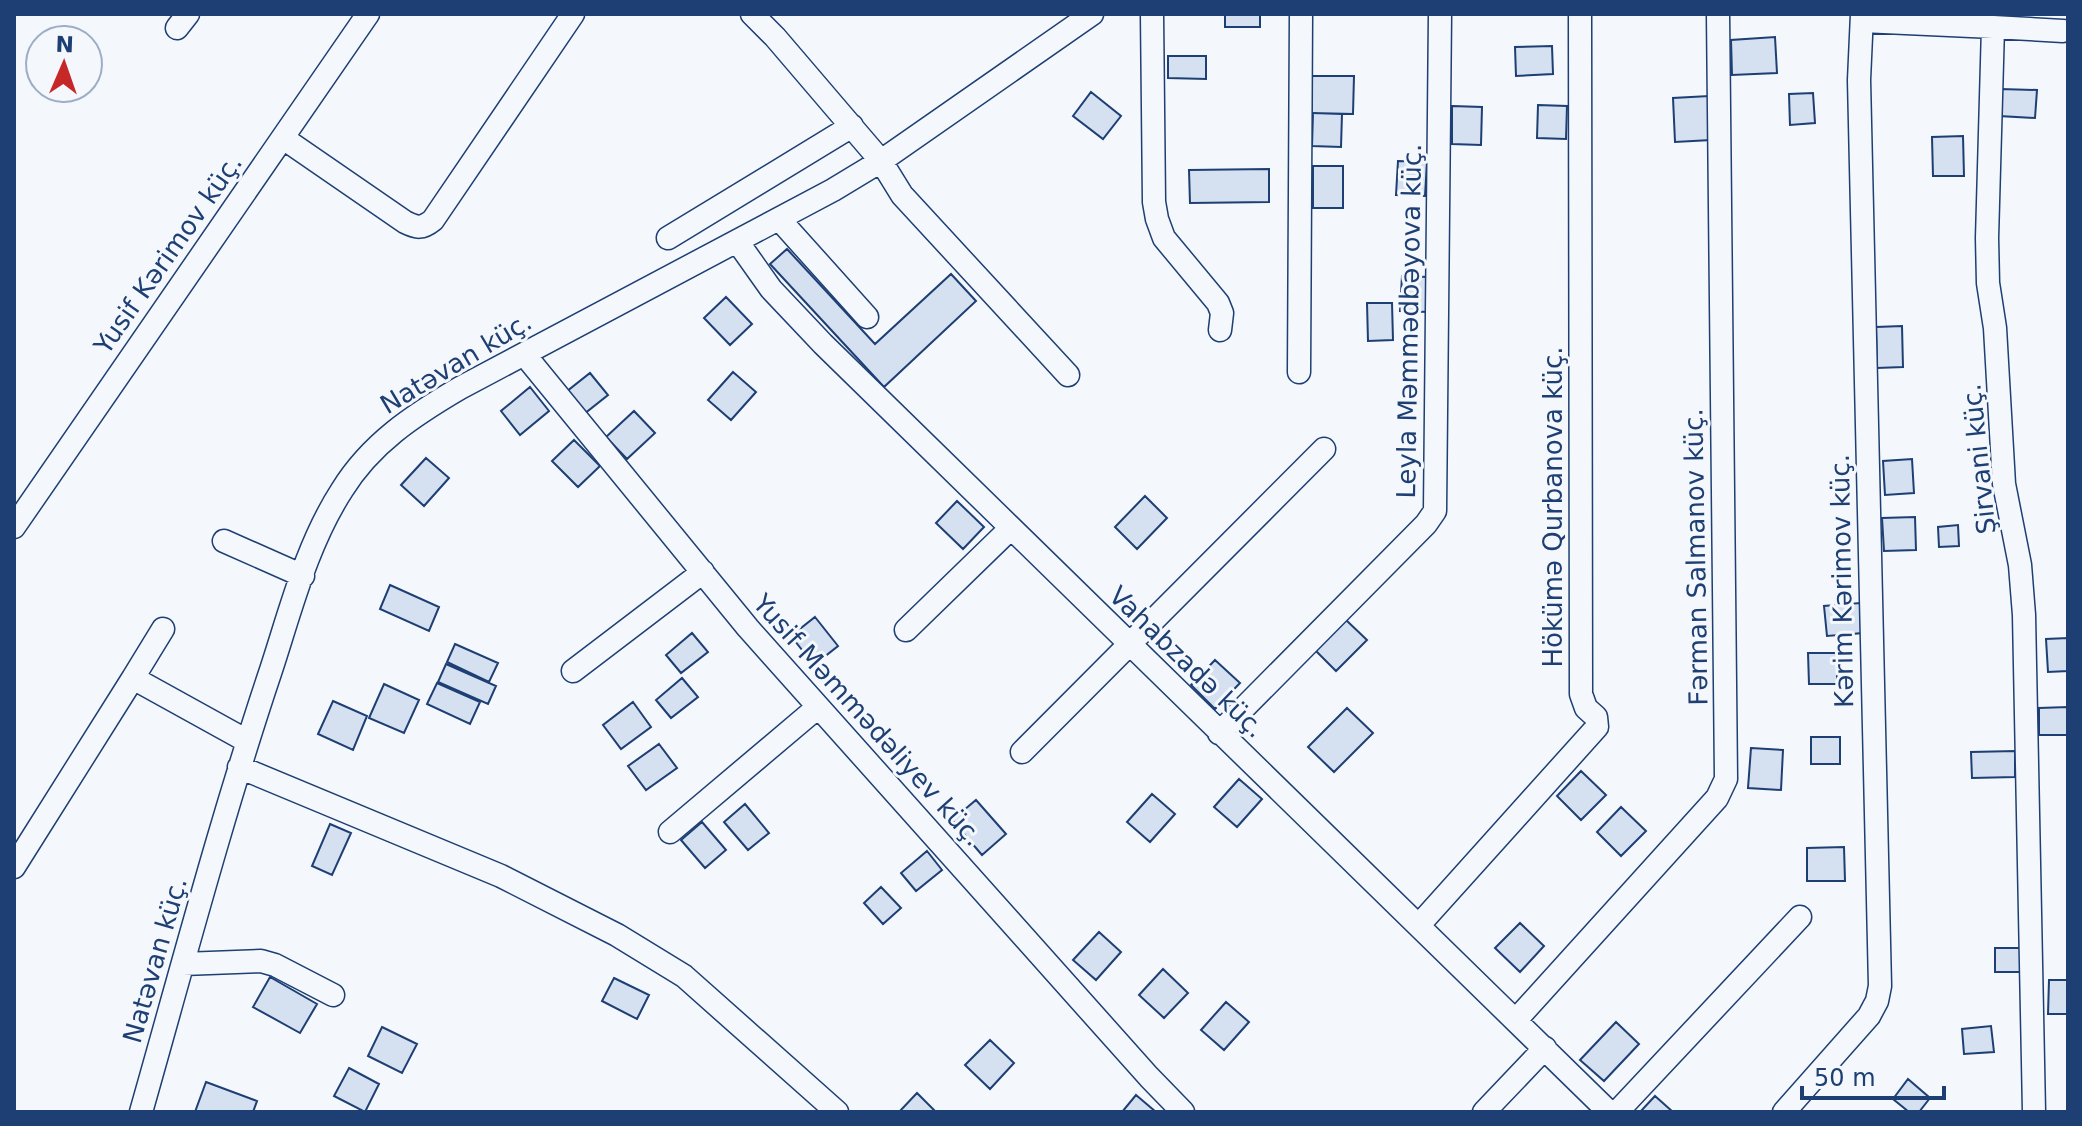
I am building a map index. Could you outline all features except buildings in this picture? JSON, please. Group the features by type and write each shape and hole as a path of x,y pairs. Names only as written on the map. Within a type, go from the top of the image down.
{"street":[{"name":"Yusif Kərimov küç.","path":"14,527 368,14"},
{"path":"283,138 405,222 417,228 425,227 433,220 573,14"},
{"path":"752,14 852,126 881,161 902,195 1068,375"},
{"name":"Natəvan küç.","path":"141,1112 239,767 303,576 323,523 343,488 386,437 437,401 833,190 881,161 1092,14"},
{"path":"1152,14 1154,202 1157,219 1164,238 1218,303 1222,313 1220,330"},
{"path":"1299,372 1301,14"},
{"name":"Leyla Məmmədbəyova küç.","path":"1219,733 1426,524 1435,511 1440,14"},
{"name":"Hökümə Qurbanova küç.","path":"1419,925 1597,727 1596,717 1586,708 1581,694 1580,14"},
{"name":"Fərman Salmanov küç.","path":"1516,1020 1717,798 1726,779 1718,14"},
{"path":"1862,18 2063,31"},
{"name":"Kərim Kərimov küç.","path":"1784,1112 1869,1016 1880,986 1859,80 1862,18"},
{"name":"Şirvani küç.","path":"1993,27 1988,283 1995,328 2004,484 2020,565 2024,615 2034,1112"},
{"path":"668,238 852,126"},
{"path":"779,219 867,317"},
{"name":"Vahabzadə küç.","path":"737,241 771,289 823,344 1609,1112"},
{"name":"Yusif Məmmədəliyev küç.","path":"524,354 748,628 1183,1112"},
{"path":"1022,752 1324,449"},
{"path":"906,630 1011,528"},
{"path":"224,541 303,576"},
{"path":"573,671 703,572"},
{"path":"14,867 163,629"},
{"path":"133,678 247,741"},
{"path":"670,832 818,707"},
{"path":"239,767 501,876 617,935 684,976 828,1109"},
{"path":"1617,1112 1800,917"},
{"path":"183,964 261,961 333,995"},
{"path":"1484,1112 1545,1048"}]}
